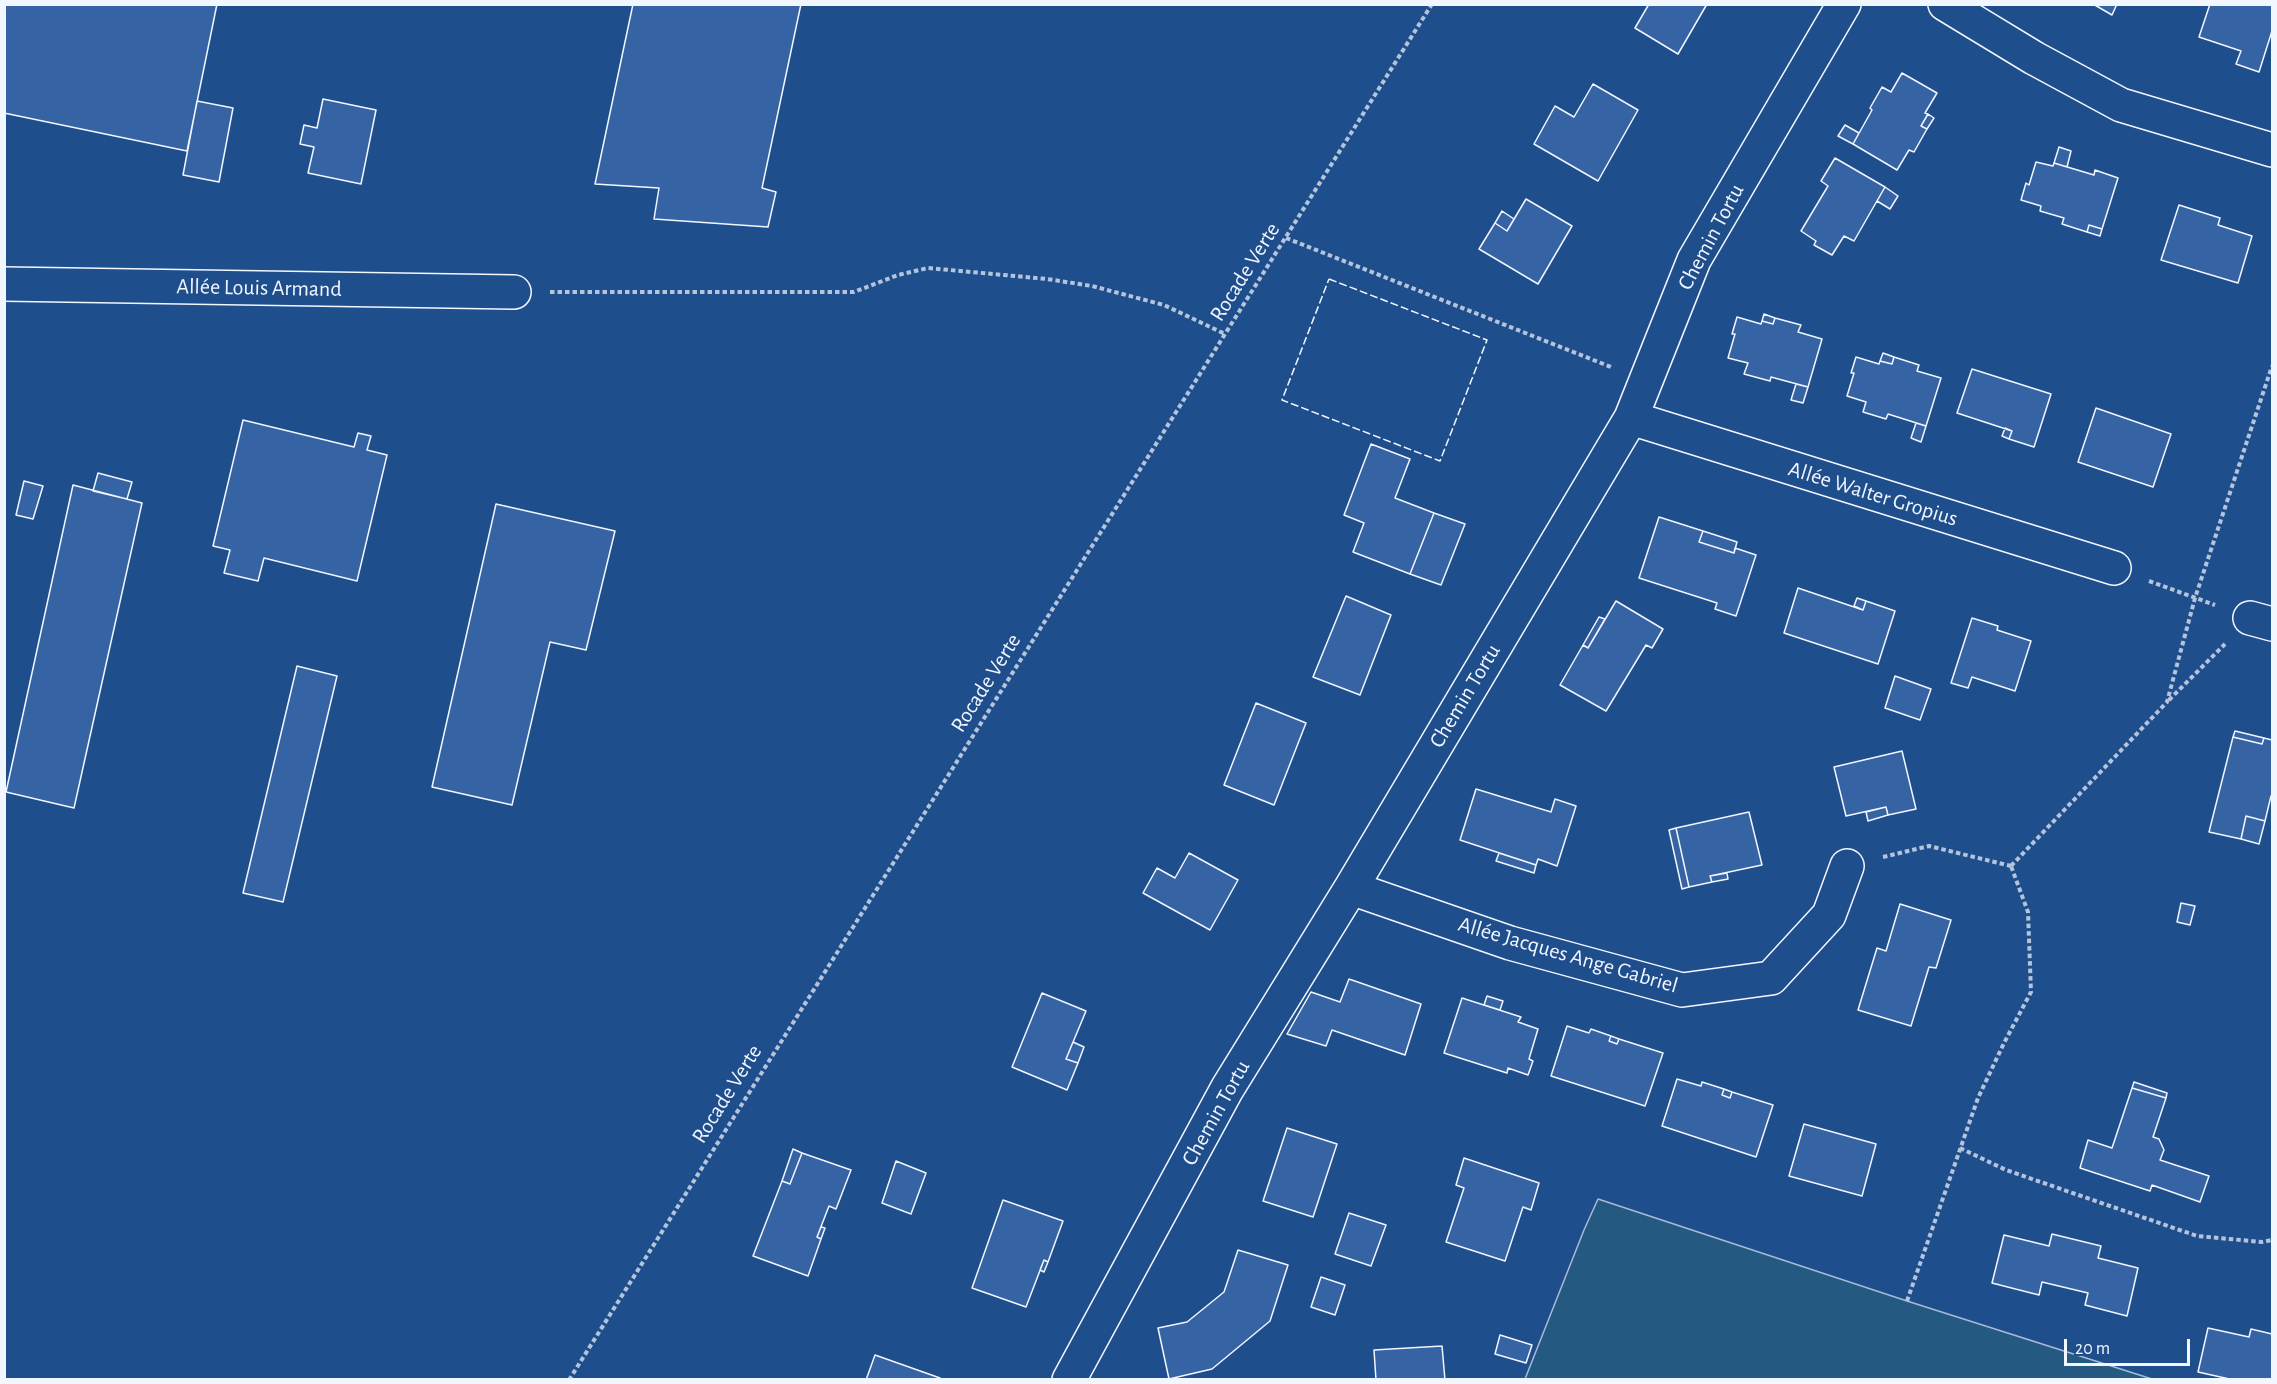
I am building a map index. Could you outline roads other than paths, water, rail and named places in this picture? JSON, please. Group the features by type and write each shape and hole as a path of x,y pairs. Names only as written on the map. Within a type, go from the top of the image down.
{"street":[{"name":"Chemin Tortu","path":"1070,1380 1227,1089 1351,888 1631,418 1694,260 1844,4"},
{"path":"1946,4 2034,58 2121,105 2272,150"},
{"name":"Allée Louis Armand","path":"4,284 514,292"},
{"name":"Allée Walter Gropius","path":"1631,418 2114,568"},
{"name":"Allée Jacques Ange Gabriel","path":"1351,888 1510,943 1682,990 1771,978 1829,915 1847,866"}]}
